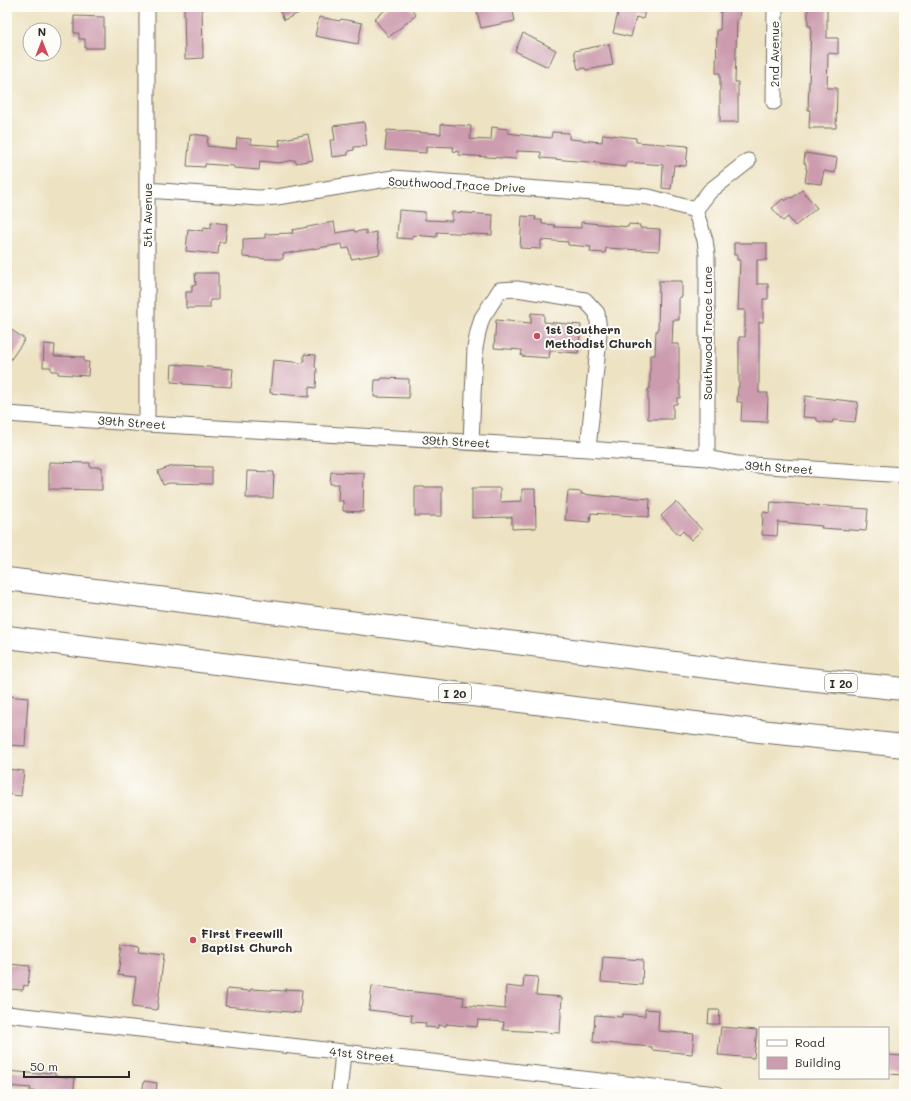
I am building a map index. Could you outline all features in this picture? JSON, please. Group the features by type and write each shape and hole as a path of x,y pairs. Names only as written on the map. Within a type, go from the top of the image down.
{"highway":[{"name":"I 20","path":"7,579 779,676 904,689"},
{"name":"I 20","path":"7,637 759,731 904,746"}],"street":[{"name":"5th Avenue","path":"147,7 148,424"},
{"name":"2nd Avenue","path":"774,7 774,102"},
{"path":"695,210 710,191 748,161"},
{"name":"Southwood Trace Drive","path":"147,190 276,198 393,178 649,197 695,210"},
{"name":"Southwood Trace Lane","path":"695,210 705,240 708,255 707,458"},
{"path":"470,442 475,348 480,325 485,312 500,290 517,289 585,300 597,313 599,331 598,348 588,449"},
{"name":"39th Street","path":"7,414 148,424 588,449 707,458 738,464 904,475"},
{"name":"41st Street","path":"7,1014 716,1094"},
{"path":"339,1094 343,1052"}],"building":[{"path":"184,7 202,7 203,58 185,59"},
{"path":"278,7 311,7 284,20"},
{"path":"389,7 410,7 416,15 389,37 374,19"},
{"path":"476,7 512,7 515,21 481,28"},
{"path":"612,7 646,7 643,19 636,17 631,37 613,33 618,13 612,11"},
{"path":"721,7 740,7 739,19 737,19 735,82 738,82 738,122 720,122 720,73 716,73 717,30 720,30"},
{"path":"808,7 827,7 827,38 838,38 838,54 828,53 827,88 837,88 836,128 809,128 810,110 808,110 811,26 808,26"},
{"path":"74,16 104,17 104,48 85,48 85,39 79,39 79,33 74,33"},
{"path":"319,17 362,23 358,44 315,36"},
{"path":"523,33 556,50 548,67 515,51"},
{"path":"609,44 613,65 586,70 585,68 578,69 574,51"},
{"path":"364,122 367,146 354,147 354,150 348,151 348,155 332,157 330,140 335,140 333,126"},
{"path":"441,124 471,126 470,139 491,140 492,127 508,129 508,133 551,138 552,132 569,133 569,139 602,142 603,134 636,138 636,142 688,146 686,166 674,165 671,189 662,188 663,165 627,162 626,167 600,163 541,158 541,152 517,151 516,159 459,155 459,152 453,151 454,147 426,146 426,153 385,150 387,130 441,134"},
{"path":"190,134 208,136 207,146 236,149 237,138 251,139 251,144 280,146 279,140 308,134 313,160 296,163 295,160 278,163 260,161 259,170 234,168 234,166 205,164 205,167 187,166"},
{"path":"805,153 837,158 835,173 824,171 821,184 805,182 807,169 806,164 804,163"},
{"path":"802,190 817,208 795,226 788,217 783,221 772,208 783,199 785,201 791,197 792,198"},
{"path":"399,210 425,212 425,220 452,221 452,212 493,215 492,235 437,232 437,237 413,235 412,239 397,238"},
{"path":"522,216 536,217 535,220 542,220 542,224 555,225 554,227 581,228 581,222 628,227 629,224 640,225 640,228 660,229 659,251 606,248 605,253 590,252 591,247 568,245 568,242 541,240 541,249 520,248"},
{"path":"211,222 227,224 225,242 219,242 218,254 186,251 188,229 203,231 204,227 211,228"},
{"path":"334,222 336,233 354,230 355,232 366,230 366,234 376,232 380,254 351,259 349,248 343,249 342,244 283,254 283,259 243,257 243,239 265,238 265,234 293,233 292,230"},
{"path":"734,243 767,243 767,260 757,260 757,284 768,284 768,299 763,299 763,322 759,322 759,393 768,393 767,422 741,421 742,402 737,402 739,387 739,337 745,337 745,310 738,310 740,260 737,260 737,255 734,255"},
{"path":"195,273 218,273 218,300 210,300 210,308 186,308 186,292 192,292 192,285 196,285"},
{"path":"659,281 682,281 682,297 679,297 679,320 673,320 672,344 679,344 680,398 677,398 677,404 673,404 673,419 648,419 650,355 655,355 656,331 658,331"},
{"name":"1st Southern Methodist Church","path":"531,313 544,314 544,322 581,325 578,353 550,351 549,358 521,356 522,350 494,348 496,320 531,323"},
{"path":"7,327 25,339 7,365"},
{"path":"44,344 55,345 54,356 84,357 84,362 89,362 88,376 58,374 58,371 51,371 51,367 43,367"},
{"path":"304,354 316,355 316,388 309,387 309,397 270,393 273,360 304,363"},
{"path":"172,364 233,369 231,387 171,382"},
{"path":"382,378 409,379 409,398 374,397 375,380 381,380"},
{"path":"805,396 858,402 855,422 833,420 832,423 817,421 817,418 803,417"},
{"path":"49,462 90,463 90,467 102,467 102,490 49,489"},
{"path":"173,466 212,467 212,484 169,483 163,485 158,471"},
{"path":"247,471 274,472 273,498 246,498"},
{"path":"331,472 364,473 363,512 343,511 343,501 338,501 339,484 330,484"},
{"path":"415,487 442,487 442,516 415,516"},
{"path":"472,488 500,488 500,502 522,501 522,489 535,489 536,528 512,529 512,517 472,518"},
{"path":"568,491 611,497 650,499 649,517 591,513 590,522 565,520"},
{"path":"676,502 702,530 691,540 683,531 679,535 661,516"},
{"path":"771,502 868,509 866,531 821,528 822,526 778,522 777,536 762,535 763,512 770,513"},
{"path":"8,696 28,698 25,746 7,745"},
{"path":"7,769 24,771 21,796 7,794"},
{"path":"122,943 140,946 139,951 164,954 157,1010 132,1007 136,977 118,975"},
{"path":"603,957 643,960 642,985 601,982"},
{"path":"9,964 30,966 28,986 24,985 23,990 9,989 9,984 7,983"},
{"path":"524,976 538,977 536,995 562,997 560,1033 503,1030 504,1022 478,1020 477,1027 446,1024 446,1026 438,1025 438,1028 425,1027 426,1023 411,1022 412,1015 369,1010 372,986 464,997 463,1005 505,1009 506,986 523,988"},
{"path":"227,989 250,991 251,989 285,991 285,989 302,990 300,1013 225,1006"},
{"path":"645,1009 659,1010 658,1031 694,1034 692,1054 652,1050 652,1047 593,1042 595,1015 622,1017 622,1014 645,1016"},
{"path":"709,1010 720,1010 719,1024 708,1024"},
{"path":"721,1027 757,1030 754,1058 718,1055"},
{"path":"889,1055 904,1056 904,1075 889,1074"},
{"path":"7,1071 40,1074 40,1072 55,1073 55,1076 75,1078 73,1094 30,1091 31,1088 7,1086"},
{"path":"144,1081 157,1083 156,1094 142,1094"}],"place":[{"name":"1st Southern Methodist Church","path":"537,336"},
{"name":"First Freewill Baptist Church","path":"193,940"}]}
